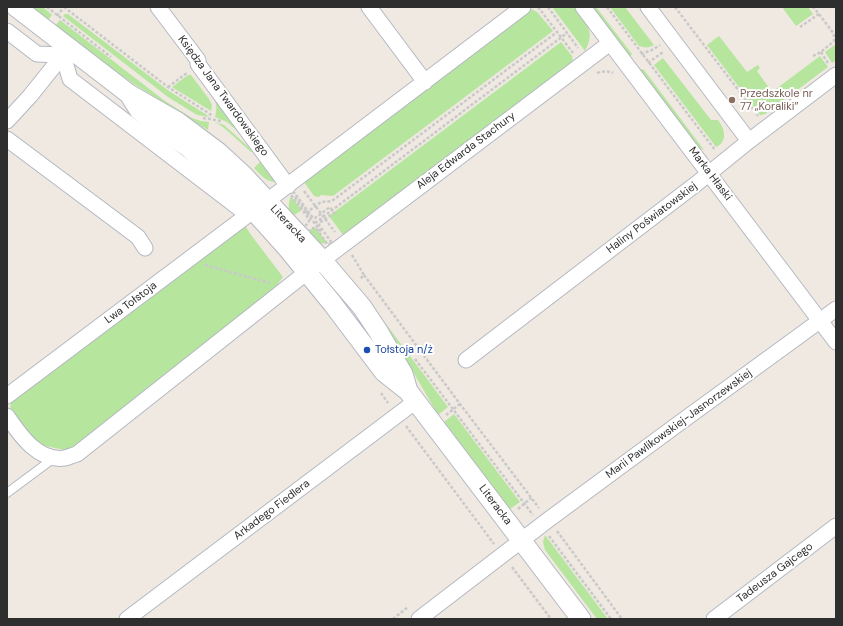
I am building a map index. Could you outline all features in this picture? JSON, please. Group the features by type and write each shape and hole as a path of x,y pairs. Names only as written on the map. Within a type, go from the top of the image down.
{"street":[{"name":"Literacka","path":"16,7 66,51 129,94 178,122 218,152 243,175 256,209 332,303 384,372 412,396 581,619"},
{"name":"Księdza Jana Twardowskiego","path":"158,7 198,60 198,64 290,189"},
{"path":"369,7 425,82"},
{"path":"66,51 70,79 256,209 290,189 425,82 523,7"},
{"name":"Marka Hłaski","path":"583,7 836,342"},
{"path":"648,7 749,141"},
{"path":"7,31 37,54 66,51"},
{"name":"Aleja Edwarda Stachury","path":"54,458 65,458 77,454 307,272 326,252 610,43"},
{"path":"7,121 30,96 66,51"},
{"name":"Haliny Poświatowskiej","path":"466,360 709,174 767,128 833,70"},
{"path":"7,140 138,237 145,248"},
{"name":"Literacka","path":"256,209 296,228 326,252 378,331 403,374 412,396"},
{"name":"Lwa Tołstoja","path":"7,396 256,209"},
{"name":"Marii Pawlikowskiej-Jasnorzewskiej","path":"419,619 503,554 667,432 836,309"},
{"name":"Arkadego Fiedlera","path":"127,619 398,415 412,396"},
{"path":"7,416 16,429 33,448 44,455 54,458"},
{"name":"Tadeusza Gajcego","path":"714,619 836,526"}],"lane":[{"path":"7,493 54,458"}],"path":[{"path":"47,7 112,58"},
{"path":"64,7 168,87 213,116"},
{"path":"296,228 307,212 321,202 332,202 557,32 538,7"},
{"path":"607,7 724,162"},
{"path":"675,7 767,128"},
{"path":"813,7 834,34 834,41 821,52 813,56"},
{"path":"800,27 818,14"},
{"path":"296,228 315,223 567,33"},
{"path":"631,71 649,62 675,43"},
{"path":"821,52 833,70"},
{"path":"201,118 218,120 226,124"},
{"path":"290,189 294,191 315,223 326,252"},
{"path":"307,212 316,218 330,207 332,210"},
{"path":"326,252 332,243 319,224 334,213 332,210"},
{"path":"296,228 300,229 309,223 307,212"},
{"path":"296,228 305,234 313,228 316,228 328,245 326,252"},
{"path":"187,260 287,288"},
{"path":"364,275 460,404 611,619"},
{"path":"412,354 622,619"},
{"path":"380,391 551,619"}],"green space":[{"path":"31,7 43,7 52,15 48,20"},
{"path":"552,7 574,7 586,23 590,33 590,38 585,51"},
{"path":"592,7 596,7 632,54 630,57"},
{"path":"610,7 625,7 654,45 650,47 639,46"},
{"path":"782,7 808,7 813,14 796,26"},
{"path":"532,9 538,13 553,31 333,196 314,196 304,182"},
{"path":"68,14 169,91 210,117 197,115 168,97 63,16"},
{"path":"60,20 165,101 192,118 209,122 208,130 108,66 55,26"},
{"path":"719,36 747,72 758,65 760,68 757,71 772,92 820,56 828,67 765,114 760,115 707,45"},
{"path":"561,42 572,56 573,62 343,235 329,216"},
{"path":"836,44 836,60 832,63 825,52"},
{"path":"663,58 711,120 718,120 724,131 724,139 720,145 716,147 654,65"},
{"path":"639,69 644,70 704,150 694,143"},
{"path":"188,75 191,75 209,99 212,105 211,111 172,87"},
{"path":"214,98 251,143 227,122 215,117 216,103"},
{"path":"215,122 224,125 253,151 251,152 223,127"},
{"path":"263,159 276,182 272,182 261,176 254,168"},
{"path":"291,196 302,210 291,217 289,212 289,201"},
{"path":"244,224 283,277 271,293 69,451 41,445 22,429 10,412 11,402"},
{"path":"313,228 316,228 327,243 317,243 306,233"},
{"path":"386,325 448,407 438,415"},
{"path":"454,414 520,502 510,509 444,422"},
{"path":"545,535 608,619 597,619 545,550 543,542"}],"place":[{"name":"Przedszkole nr 77 „Koraliki”","path":"732,100"},
{"name":"Tołstoja n/ż","path":"367,350"}]}
